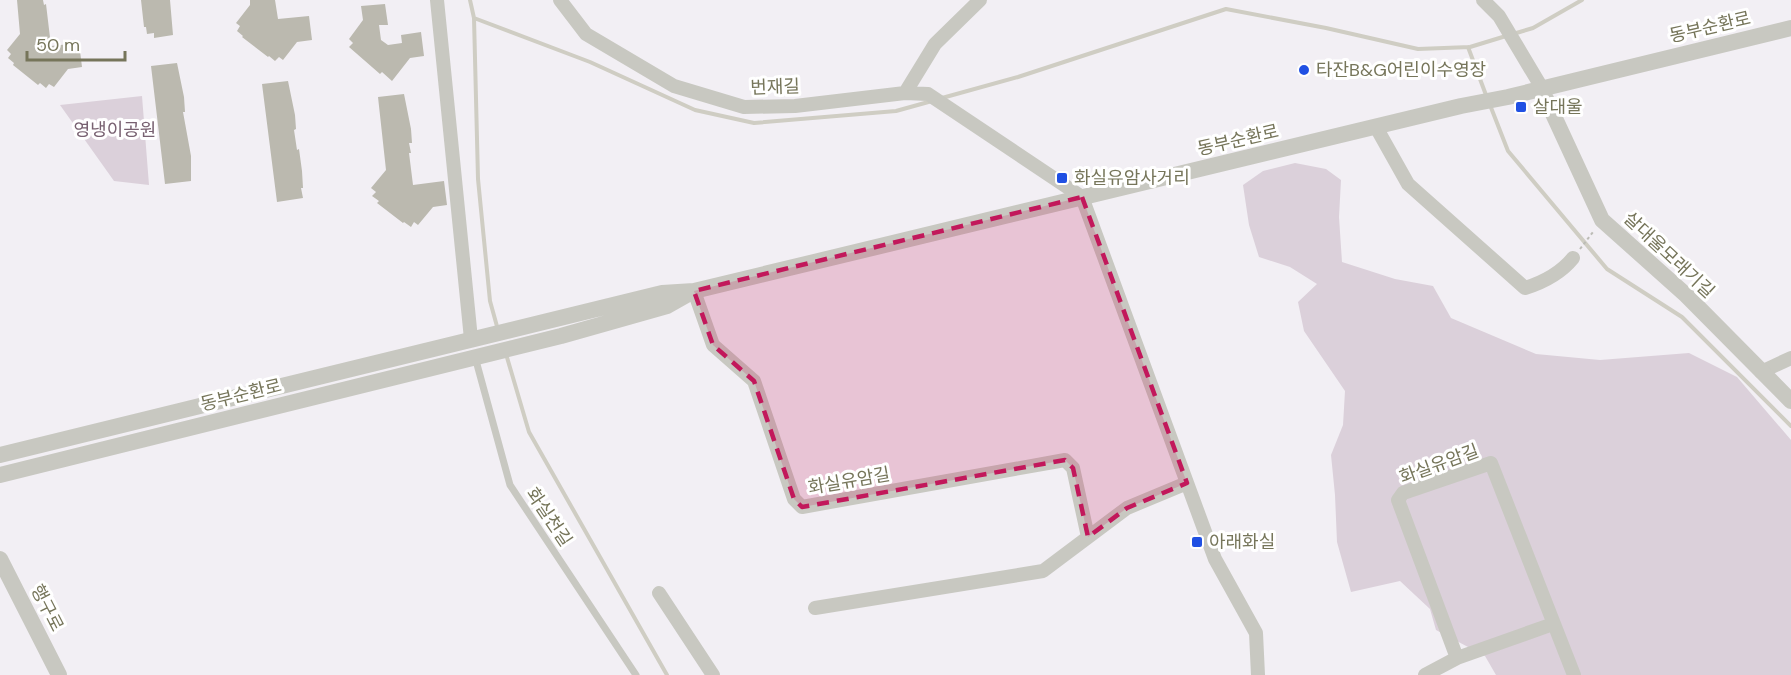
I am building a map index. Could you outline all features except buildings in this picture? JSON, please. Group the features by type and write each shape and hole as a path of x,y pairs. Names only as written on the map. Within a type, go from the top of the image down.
{"street":[{"path":"437,0 478,337 483,355"},
{"name":"번재길","path":"560,0 586,34 674,86 744,107 795,106 905,93 928,94 1082,197"},
{"path":"905,93 935,44 980,0"},
{"path":"1483,0 1498,16 1540,85"},
{"name":"동부순환로","path":"0,455 662,293 694,291 1461,106 1508,97 1540,85 1791,28"},
{"name":"살대울모래기길","path":"1540,85 1602,220 1686,295 1791,401"},
{"path":"1376,127 1408,184 1525,288 1544,282 1565,268 1573,258"},
{"path":"1082,197 1215,559 1256,633 1258,675"},
{"name":"동부순환로","path":"0,475 561,336 667,306 694,291"},
{"name":"화실유암길","path":"694,291 712,345 754,381 794,499 802,507 1065,460 1073,468 1088,537"},
{"path":"1761,372 1791,358"},
{"name":"화실유암길","path":"1452,665 1398,500 1403,492 1491,463 1574,675"},
{"path":"815,608 1043,571 1126,508 1187,483"},
{"name":"행구로","path":"0,559 59,675"},
{"path":"658,593 713,675"},
{"path":"1425,675 1553,624"}],"lane":[{"name":"화실천길","path":"483,355 510,485 636,675"}],"path":[{"path":"1573,258 1592,232"}],"highlighted area":[{"path":"1082,197 1187,483 1127,508 1088,537 1073,468 1065,460 802,507 794,499 754,381 713,345 694,291"}],"green space":[{"name":"영냉이공원","path":"142,96 149,185 114,181 60,105"},
{"path":"1295,163 1326,169 1341,180 1339,217 1342,262 1395,279 1433,286 1451,318 1536,354 1600,360 1689,353 1737,377 1791,440 1791,675 1496,675 1485,656 1436,630 1430,609 1400,581 1351,592 1337,542 1331,455 1343,425 1345,391 1304,331 1298,302 1317,284 1290,267 1259,257 1249,225 1243,185 1263,171"}],"waterway":[{"path":"470,0 474,18 478,179 490,301 498,330"},
{"path":"1513,34 1533,28 1582,0"},
{"path":"942,98 1018,77 1226,9 1418,49 1470,47 1506,36"},
{"path":"474,18 590,62 695,110 754,123 896,111 932,101"},
{"path":"1468,47 1486,95"},
{"path":"1490,105 1508,151 1607,269 1682,317 1791,426"},
{"path":"506,354 529,432 667,675"}],"place":[{"name":"타잔B&G어린이수영장","path":"1304,70"},
{"name":"살대울","path":"1521,107"},
{"name":"화실유암사거리","path":"1062,178"},
{"name":"아래화실","path":"1197,542"}]}
